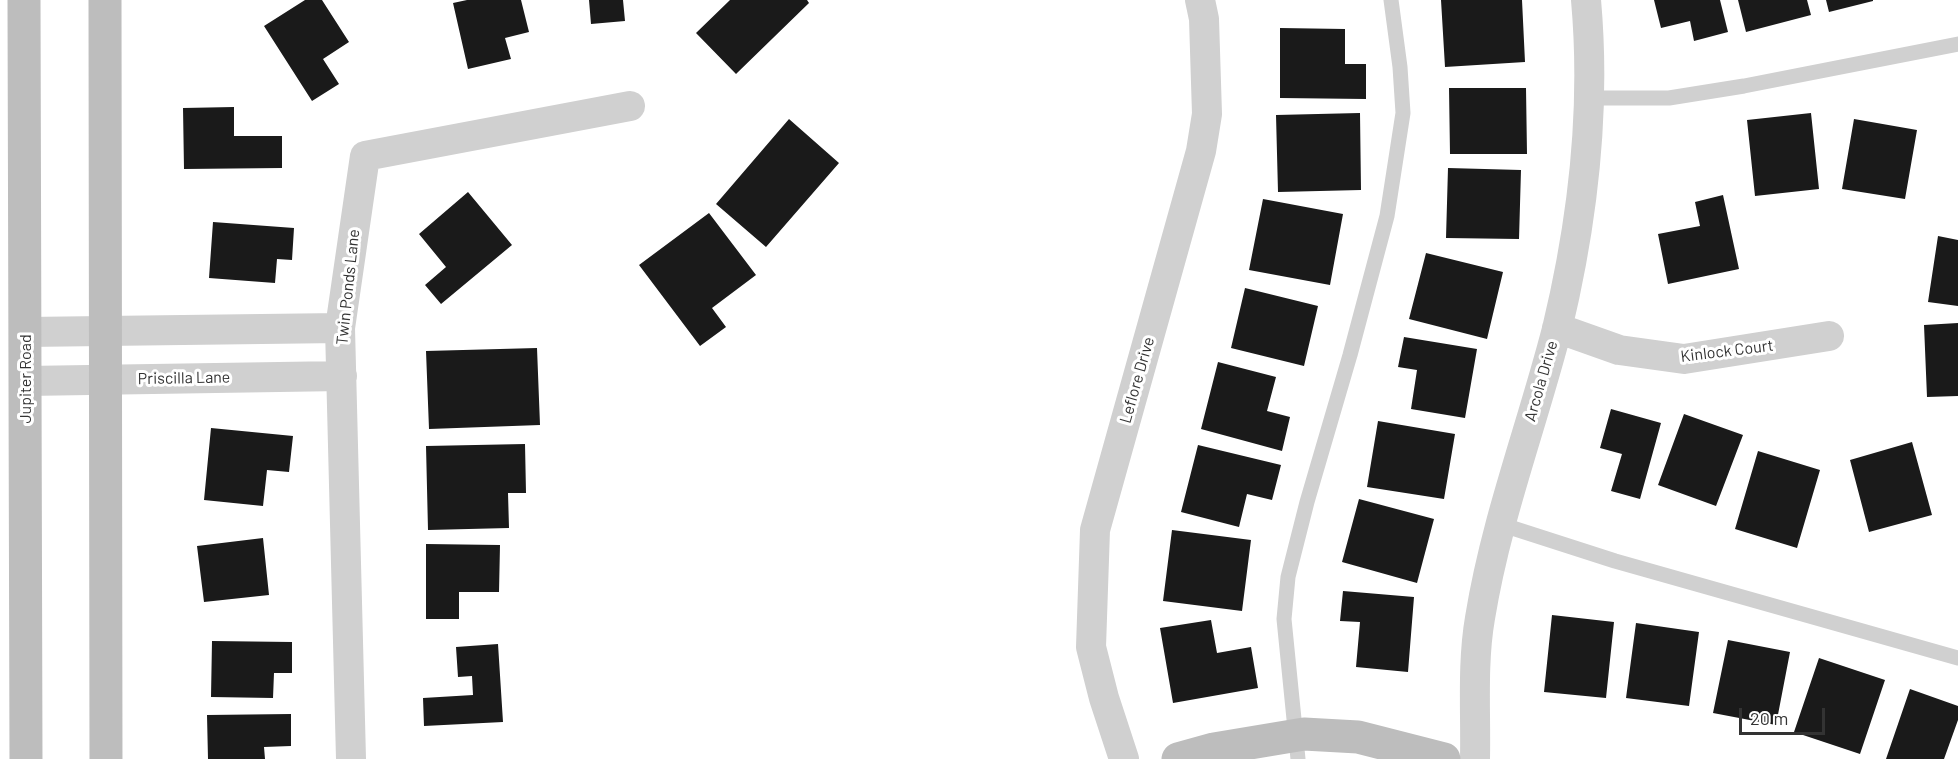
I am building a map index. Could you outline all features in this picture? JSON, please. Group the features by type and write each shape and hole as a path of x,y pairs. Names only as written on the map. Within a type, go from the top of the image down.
{"main road":[{"name":"Jupiter Road","path":"24,0 26,759"},
{"path":"105,0 106,759"},
{"path":"1178,759 1214,749 1296,747 1304,734 1358,737 1444,759"}],"street":[{"name":"Leflore Drive","path":"1124,759 1104,698 1091,647 1095,530 1201,151 1207,114 1204,19 1200,0"},
{"name":"Arcola Drive","path":"1475,759 1477,651 1480,620 1500,524 1557,328 1582,202 1587,159 1589,98 1589,36 1586,0"},
{"name":"Twin Ponds Lane","path":"351,759 340,328 365,156 630,106"},
{"path":"26,333 340,328"},
{"name":"Kinlock Court","path":"1557,328 1619,350 1684,359 1829,336"},
{"name":"Priscilla Lane","path":"26,381 342,376"}],"lane":[{"path":"1296,747 1284,619 1288,577 1387,216 1403,113 1391,0"},
{"path":"1589,98 1669,98 1744,86 1958,44"},
{"path":"1500,524 1626,564 1958,658"}],"building":[{"path":"305,0 322,0 349,42 323,59 339,84 312,101 264,26"},
{"path":"467,0 521,0 529,32 505,38 511,59 468,69 453,3"},
{"path":"589,0 623,0 625,21 591,24"},
{"path":"730,0 807,0 809,3 736,74 696,33"},
{"path":"1441,0 1522,0 1525,62 1445,67"},
{"path":"1654,0 1720,0 1728,32 1694,41 1690,21 1661,28"},
{"path":"1738,0 1807,0 1811,15 1746,32"},
{"path":"1826,0 1873,0 1873,1 1829,12"},
{"path":"1280,28 1345,29 1345,64 1366,64 1366,99 1280,98"},
{"path":"1449,88 1526,88 1527,154 1450,154"},
{"path":"234,107 234,136 282,136 282,168 184,169 183,108"},
{"path":"1360,113 1361,190 1278,192 1276,115"},
{"path":"1811,113 1819,189 1755,196 1747,120"},
{"path":"789,119 839,163 766,247 716,204"},
{"path":"1854,119 1917,130 1905,199 1842,189"},
{"path":"1448,168 1521,170 1519,239 1446,238"},
{"path":"468,192 512,245 441,304 425,285 446,267 419,234"},
{"path":"1723,195 1739,269 1668,284 1658,234 1700,226 1695,202"},
{"path":"1263,199 1343,214 1330,285 1249,270"},
{"path":"709,213 756,275 712,308 726,327 700,346 639,265"},
{"path":"213,222 294,228 292,260 277,259 275,283 209,278"},
{"path":"1938,236 1958,240 1958,306 1928,302"},
{"path":"1426,253 1503,272 1487,339 1409,319"},
{"path":"1245,288 1318,306 1304,366 1231,348"},
{"path":"1958,323 1958,396 1927,397 1924,325"},
{"path":"1404,337 1477,349 1465,418 1411,409 1417,370 1398,367"},
{"path":"537,348 540,425 429,429 426,351"},
{"path":"1218,362 1276,377 1267,411 1290,417 1282,451 1201,429"},
{"path":"1611,409 1661,423 1640,499 1611,491 1622,454 1600,448"},
{"path":"1684,414 1743,435 1716,506 1658,485"},
{"path":"1378,421 1455,434 1444,499 1367,487"},
{"path":"211,428 293,436 289,472 267,470 263,506 204,500"},
{"path":"1912,442 1932,515 1869,532 1850,460"},
{"path":"525,444 526,493 508,493 509,528 428,530 426,446"},
{"path":"1198,445 1281,465 1272,500 1247,494 1239,527 1181,512"},
{"path":"1758,451 1820,470 1797,548 1735,529"},
{"path":"1359,499 1434,519 1417,583 1342,562"},
{"path":"1172,530 1251,540 1242,611 1163,601"},
{"path":"263,538 269,595 204,602 197,546"},
{"path":"426,544 500,545 499,592 459,592 459,619 426,619"},
{"path":"1343,591 1414,597 1408,672 1356,667 1360,622 1340,621"},
{"path":"1552,615 1614,622 1606,698 1544,692"},
{"path":"1211,620 1217,653 1251,647 1258,688 1173,703 1160,628"},
{"path":"1636,623 1699,632 1689,706 1626,698"},
{"path":"1728,640 1790,652 1776,725 1713,713"},
{"path":"212,641 292,642 292,673 274,673 273,698 211,697"},
{"path":"498,644 503,722 424,726 423,698 473,695 472,676 458,677 456,647"},
{"path":"1819,658 1885,680 1860,754 1794,732"},
{"path":"1910,689 1958,706 1958,720 1944,759 1886,759"},
{"path":"291,714 291,746 264,747 265,759 208,759 207,715"}]}
